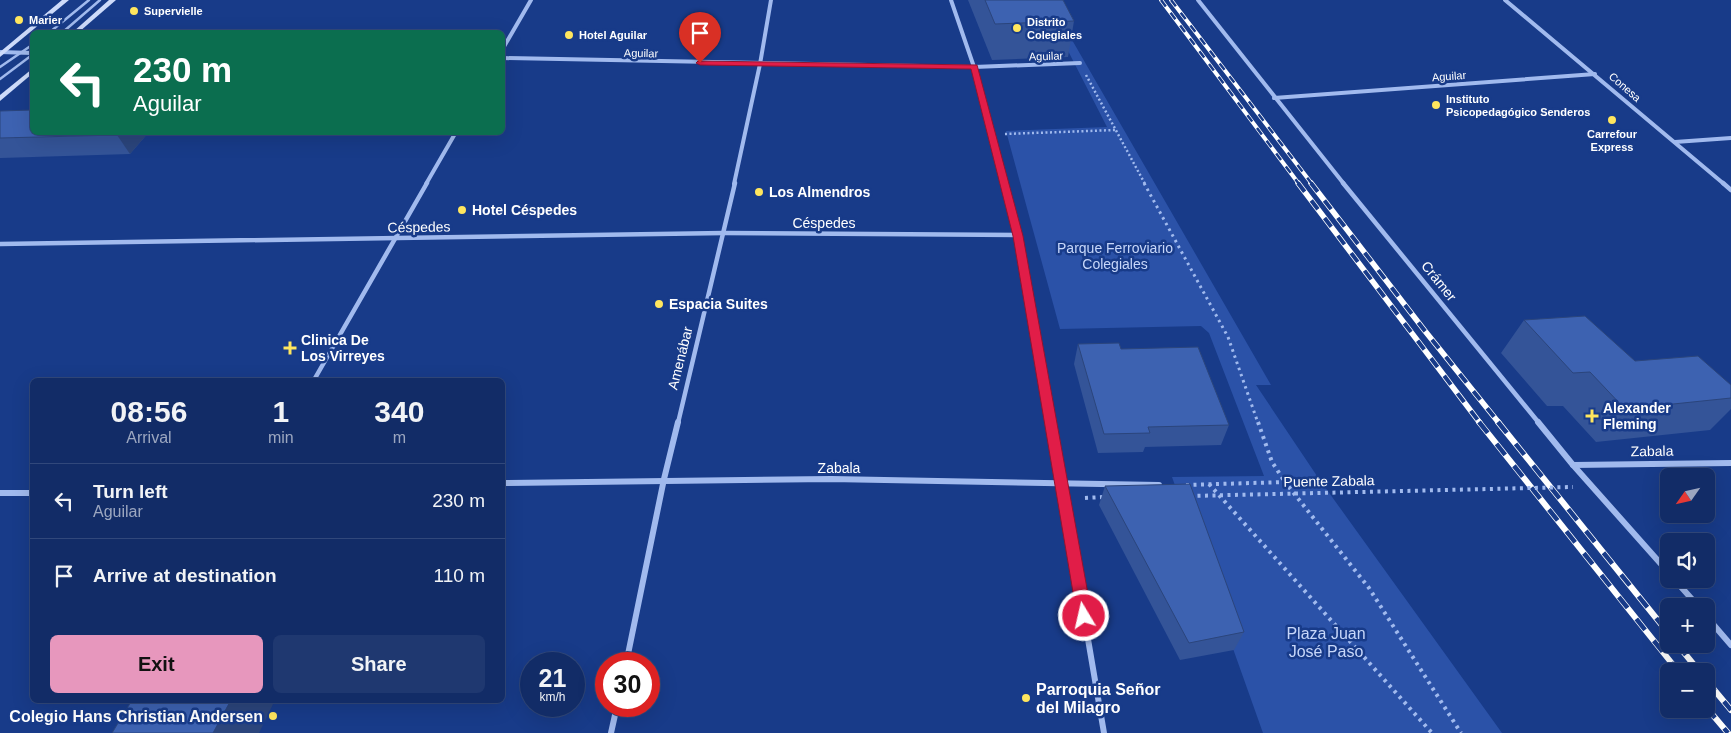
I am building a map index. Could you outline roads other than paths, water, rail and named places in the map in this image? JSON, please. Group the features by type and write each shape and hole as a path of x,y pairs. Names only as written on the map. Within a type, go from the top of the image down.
{"main road":[{"path":"1,53 66,0"},
{"path":"78,30 113,0"},
{"path":"0,99 30,73"}],"street":[{"path":"505,45 531,0"},
{"name":"Amenábar","path":"628,652 664,479 724,233 760,64 771,0"},
{"path":"951,0 974,67 1018,236 1104,733"},
{"name":"Crámer","path":"1198,0 1274,98 1572,465 1660,563"},
{"name":"Conesa","path":"1505,0 1731,190"},
{"path":"1,53 30,54"},
{"name":"Aguilar","path":"505,58 974,67 1080,63"},
{"name":"Aguilar","path":"1274,98 1595,74"},
{"path":"315,378 454,135"},
{"path":"1675,142 1731,138"},
{"name":"Céspedes","path":"0,244 724,233 1018,236"},
{"name":"Zabala","path":"1572,465 1731,463"},
{"name":"Zabala","path":"505,483 664,479 1062,482 1176,485"},
{"path":"0,493 30,493"},
{"path":"1682,588 1691,598"},
{"path":"1715,626 1731,644"},
{"path":"611,733 615,717"}],"lane":[{"path":"52,30 89,0"},
{"path":"64,30 100,0"},
{"path":"0,67 30,46"},
{"path":"0,80 30,56"}],"railway":[{"path":"1161,0 1299,184"},
{"path":"1171,0 1312,184"},
{"path":"1298,183 1480,423"},
{"path":"1311,183 1425,331 1499,423"},
{"path":"1479,422 1672,663"},
{"path":"1498,422 1660,623"},
{"path":"1684,653 1692,663"},
{"path":"1715,691 1731,710"},
{"path":"1715,718 1728,733"}],"place":[{"name":"Supervielle","path":"134,11"},
{"name":"Marier","path":"19,20"},
{"name":"Distrito Colegiales","path":"1017,28"},
{"name":"Hotel Aguilar","path":"569,35"},
{"name":"Instituto Psicopedagógico Senderos","path":"1436,105"},
{"name":"Carrefour Express","path":"1612,120"},
{"name":"Los Almendros","path":"759,192"},
{"name":"Hotel Céspedes","path":"462,210"},
{"name":"Espacia Suites","path":"659,304"},
{"name":"Clinica De Los Virreyes","path":"290,348"},
{"name":"Alexander Fleming","path":"1592,416"},
{"name":"Parroquia Señor del Milagro","path":"1026,698"},
{"name":"Colegio Hans Christian Andersen","path":"273,716"}],"park label":[{"name":"Parque Ferroviario Colegiales","path":"1115,256"},
{"name":"Plaza Juan José Paso","path":"1326,642"}]}
